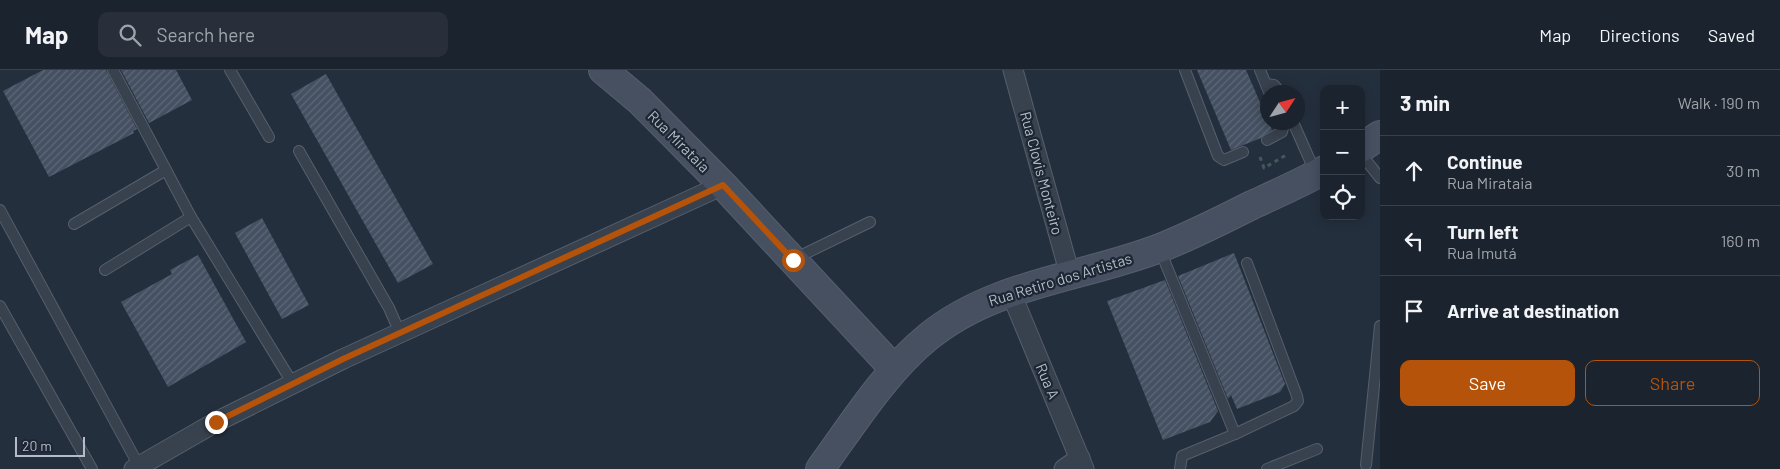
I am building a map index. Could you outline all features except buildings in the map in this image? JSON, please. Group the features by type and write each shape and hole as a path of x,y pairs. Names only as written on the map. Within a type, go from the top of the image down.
{"street":[{"name":"Rua Mirataia","path":"604,70 640,101 723,185 894,369"},
{"name":"Rua Clovis Monteiro","path":"1013,70 1070,275"},
{"path":"1365,145 1380,135"},
{"name":"Rua Retiro dos Artistas","path":"820,469 894,369 927,337 956,318 982,303 1011,292 1159,248 1320,172"},
{"path":"136,468 216,422 343,359 723,185"},
{"name":"Rua A","path":"1011,292 1082,464"},
{"path":"1064,469 1082,464"}],"lane":[{"path":"113,70 191,217 293,384"},
{"path":"230,70 269,136"},
{"path":"1185,70 1218,156 1224,160 1243,152"},
{"path":"1260,70 1267,85"},
{"path":"1267,140 1282,130"},
{"path":"1297,130 1320,172"},
{"path":"299,150 388,308 400,333"},
{"path":"1365,159 1380,178"},
{"path":"74,224 166,170"},
{"path":"0,210 136,468"},
{"path":"105,270 191,217"},
{"path":"793,260 870,222"},
{"path":"1159,248 1235,434"},
{"path":"1180,469 1182,456 1235,434 1294,406 1298,401 1247,263"},
{"path":"0,306 92,469"},
{"path":"1366,465 1380,326"},
{"path":"1268,469 1317,448"}],"path":[{"path":"1262,164 1264,168 1304,145"}],"route":[{"path":"216,422 343,359 723,185 793,260"}]}
